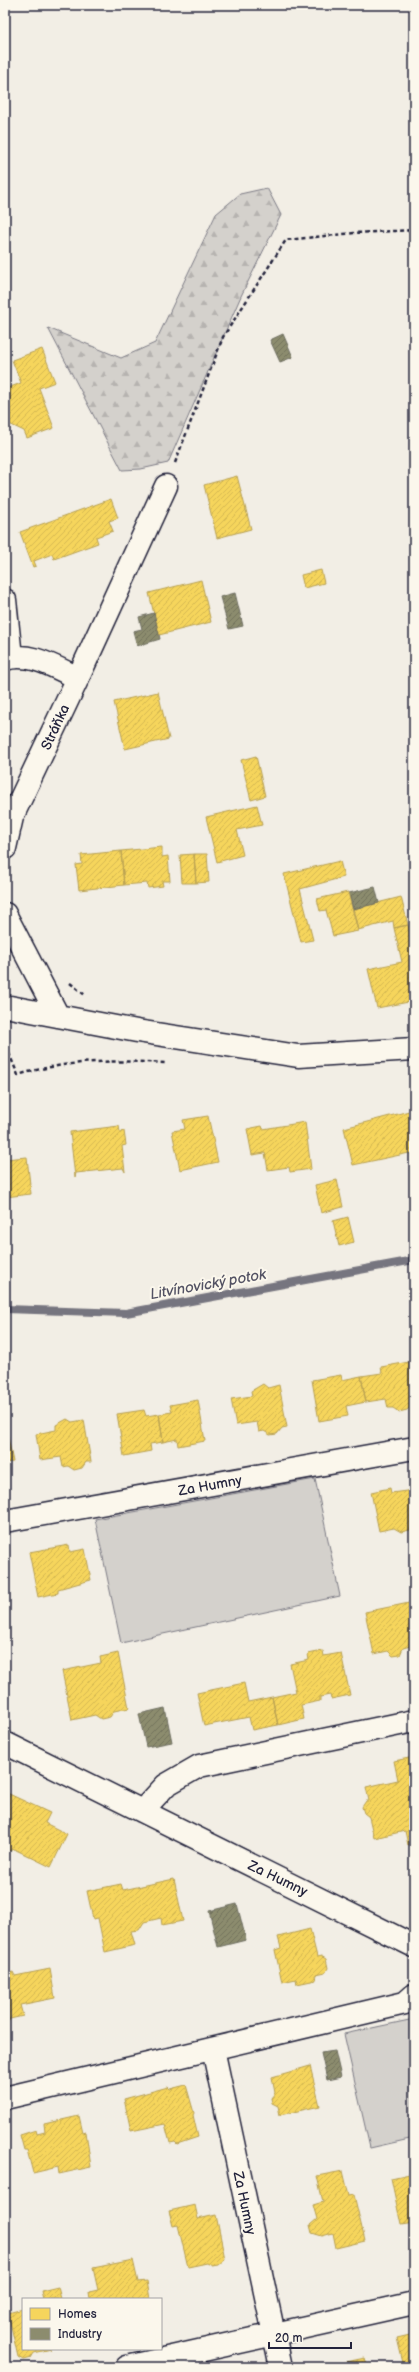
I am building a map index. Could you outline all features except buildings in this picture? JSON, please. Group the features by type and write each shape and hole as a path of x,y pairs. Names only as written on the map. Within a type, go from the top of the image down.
{"street":[{"name":"Stráňka","path":"5,848 12,817 78,678 166,486"},
{"path":"5,600 8,658 25,657 40,661 78,678"},
{"path":"5,914 58,1016"},
{"path":"5,1006 298,1056 414,1049"},
{"name":"Za Humny","path":"5,1521 414,1448"},
{"path":"142,1811 166,1785 199,1766 414,1721"},
{"name":"Za Humny","path":"5,1743 414,1946"},
{"path":"5,2098 405,2003 414,1995"},
{"name":"Za Humny","path":"213,2049 281,2367"},
{"path":"127,2367 414,2303"}],"path":[{"path":"166,486 223,337 286,240 414,230"},
{"path":"6,1028 8,1051 14,1066"}],"green space":[{"path":"267,188 281,215 241,296 168,463 141,469 122,470 48,328 121,358 155,343 216,214 240,194"},
{"path":"315,1479 340,1596 121,1643 95,1519"},
{"path":"414,2019 414,2138 370,2148 344,2034"}],"waterway":[{"name":"Litvínovický potok","path":"5,1309 126,1313 414,1260"}]}
